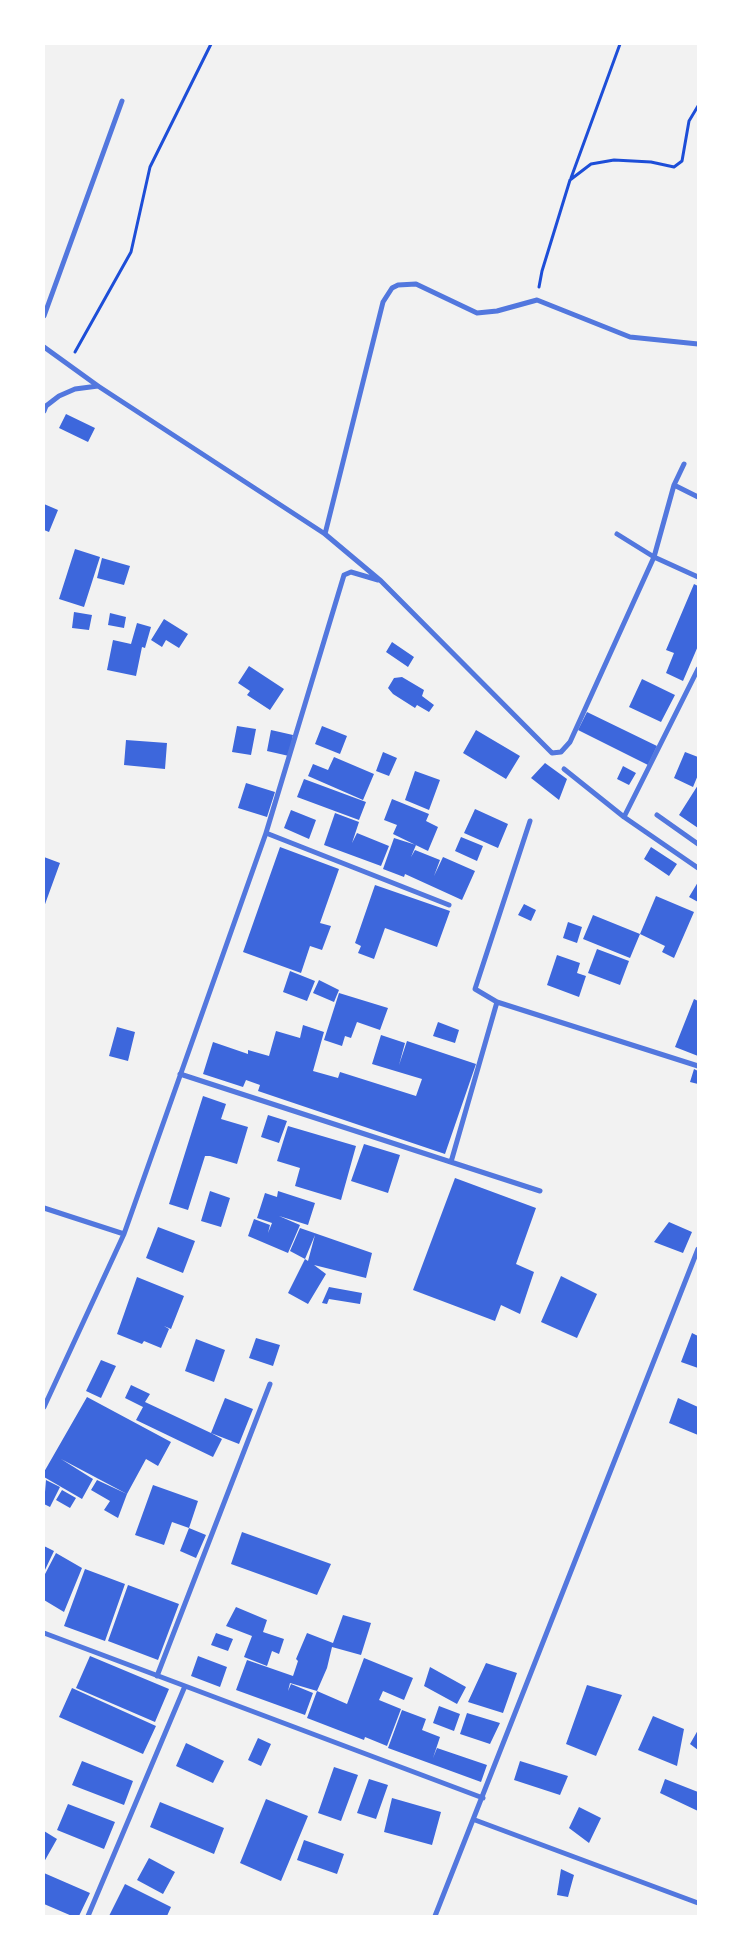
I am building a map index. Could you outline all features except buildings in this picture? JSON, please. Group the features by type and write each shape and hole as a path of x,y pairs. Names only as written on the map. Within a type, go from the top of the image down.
{"street":[{"path":"44,316 122,101"},
{"path":"325,534 383,302 392,288 406,283 416,284 477,313 497,311 537,300 630,337 698,344"},
{"path":"44,346 98,386 325,534 381,581 552,753 561,752 570,742 654,557 674,485 684,464"},
{"path":"44,411 46,406 59,396 75,389 98,386"},
{"path":"674,485 698,496"},
{"path":"617,534 654,557 698,577"},
{"path":"44,1407 124,1234 266,833 344,575 351,572 381,581"},
{"path":"624,818 698,669"},
{"path":"564,769 624,818 698,868"},
{"path":"657,815 698,844"},
{"path":"530,821 475,988 497,1002 698,1066"},
{"path":"266,833 449,904"},
{"path":"451,1162 497,1002"},
{"path":"180,1074 540,1191"},
{"path":"44,1208 124,1234"},
{"path":"435,1916 475,1820 698,1249"},
{"path":"157,1676 270,1384"},
{"path":"44,1633 483,1798"},
{"path":"88,1916 185,1686"},
{"path":"475,1820 698,1903"}],"path":[{"path":"68,364 131,252 150,167 211,44"},
{"path":"537,300 542,271 570,180 620,44"},
{"path":"570,180 591,164 614,160 651,162 674,167 682,161 689,121 698,106"}]}
